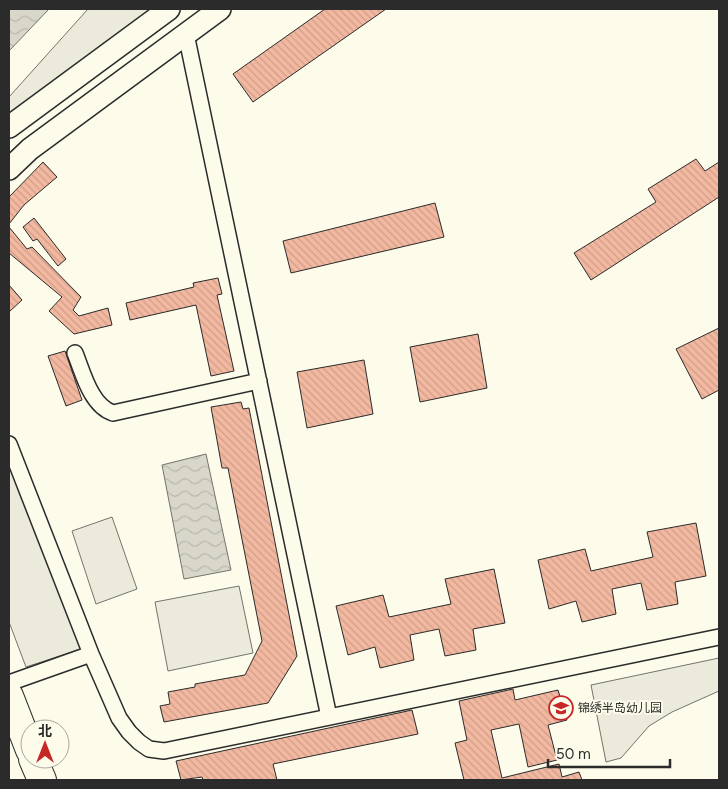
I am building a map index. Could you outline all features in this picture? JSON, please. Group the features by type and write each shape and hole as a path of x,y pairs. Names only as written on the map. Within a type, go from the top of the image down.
{"highway":[{"path":"9,696 20,724"}],"street":[{"path":"9,127 170,9"},
{"path":"9,169 30,149 220,9"},
{"path":"186,34 329,717"},
{"path":"75,354 90,390 105,410 112,413 259,381"},
{"path":"9,444 91,654 119,718 129,732 149,749 164,751 719,637"},
{"path":"9,683 91,654"}],"shaded area":[{"path":"88,9 170,9 9,127 9,97"},
{"path":"9,465 81,649 26,667 9,622"},
{"path":"112,517 137,589 96,604 72,531"},
{"path":"239,586 253,653 168,671 155,602"},
{"path":"719,658 719,691 672,712 649,726 621,758 606,762 591,685"}],"water":[{"path":"9,9 49,9 9,51"},
{"path":"206,454 231,570 184,579 162,465"}],"building":[{"path":"325,9 386,9 253,102 233,74"},
{"path":"696,159 705,171 719,162 719,197 591,280 574,253 656,202 648,189"},
{"path":"43,162 57,177 24,205 9,224 9,197"},
{"path":"435,203 444,237 291,273 283,241"},
{"path":"34,218 66,259 58,266 37,239 33,241 23,227"},
{"path":"9,227 27,249 32,247 81,297 73,310 79,316 108,308 112,325 74,334 49,311 62,297 9,253"},
{"path":"218,278 222,294 217,295 234,371 211,376 196,305 130,320 126,303 194,287 193,283"},
{"path":"9,285 22,300 9,312"},
{"path":"719,328 719,390 702,399 676,349"},
{"path":"478,334 487,388 420,402 410,347"},
{"path":"65,351 82,400 66,406 48,356"},
{"path":"364,360 373,414 307,428 297,372"},
{"path":"241,402 243,409 249,408 297,656 268,703 164,722 160,706 170,704 168,692 195,687 195,684 245,675 262,641 228,468 222,468 211,407"},
{"path":"696,523 706,576 675,582 678,604 647,610 641,583 612,589 616,614 582,622 576,601 549,609 538,560 585,549 591,571 653,557 647,532"},
{"path":"494,569 505,623 473,629 476,650 445,656 439,629 410,635 414,660 380,668 375,647 348,655 336,606 383,595 389,617 451,604 445,579"},
{"path":"513,689 515,700 558,690 567,720 548,725 557,760 528,767 519,724 491,730 502,778 559,764 562,777 579,772 582,780 464,780 455,743 467,740 459,701"},
{"path":"412,710 418,734 273,764 277,780 203,780 202,777 181,780 176,761"}],"place":[{"name":"锦绣半岛幼儿园","path":"561,708"}]}
